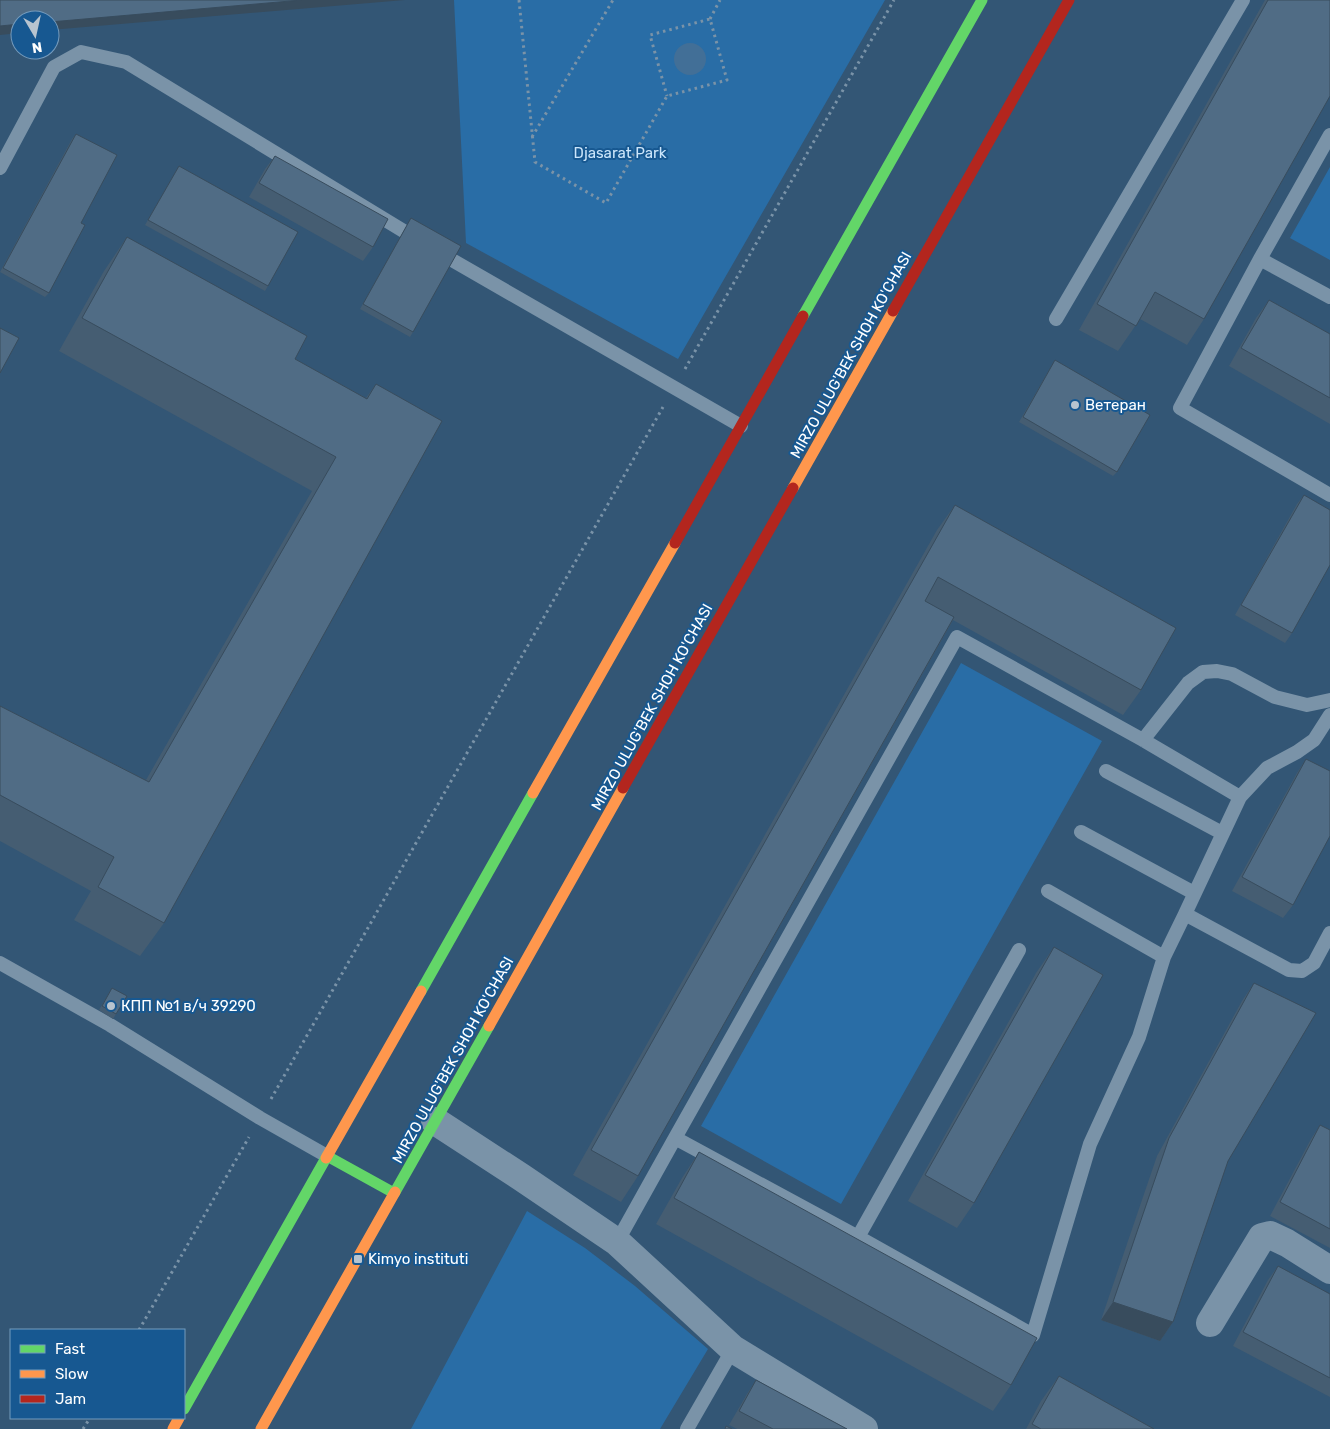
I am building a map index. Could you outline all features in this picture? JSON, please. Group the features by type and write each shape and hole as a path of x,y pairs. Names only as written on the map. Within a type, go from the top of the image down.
{"main road":[{"path":"185,1407 982,0"},
{"name":"MIRZO ULUG'BEK SHOH KO'CHASI","path":"261,1429 1069,0"},
{"path":"327,1156 394,1194"}],"street":[{"path":"435,1121 617,1242 733,1349 864,1429"},
{"path":"1210,1323 1262,1237 1270,1235 1287,1243 1330,1270"}],"lane":[{"path":"1056,319 1243,0"},
{"path":"0,168 54,67 81,52 126,62 456,262 741,426"},
{"path":"1330,135 1260,258 1180,408 1330,495"},
{"path":"1260,258 1330,297"},
{"path":"617,1242 957,637 1143,740 1240,797"},
{"path":"1143,740 1188,684 1203,672 1217,671 1232,674 1275,697 1307,705 1330,700"},
{"path":"675,1138 1033,1335 1090,1144 1140,1037 1164,957 1222,833 1240,797 1267,768 1297,752 1314,740 1330,715"},
{"path":"1106,771 1222,833"},
{"path":"1081,832 1194,893"},
{"path":"1048,891 1164,957"},
{"path":"1185,914 1289,970 1302,971 1314,963 1330,933"},
{"path":"858,1237 1019,950"},
{"path":"0,963 110,1024 260,1118 327,1156"},
{"path":"687,1429 733,1349"}],"path":[{"path":"519,0 535,162 606,203 667,96 650,35 710,19"},
{"path":"532,138 613,0"},
{"path":"667,96 727,80 710,19 720,0"},
{"path":"141,1329 894,0"}],"green space":[{"name":"Djasarat Park","path":"454,0 885,0 678,359 466,243"},
{"path":"1330,167 1330,260 1290,238"},
{"path":"961,663 1102,741 841,1204 701,1126"},
{"path":"527,1211 585,1248 635,1286 708,1349 660,1429 411,1429"}],"shaded area":[{"path":"690,43 696,44 701,48 705,53 705,65 701,70 696,74 690,75 684,74 679,70 675,65 674,59 675,53 679,48 684,44"}],"building":[{"path":"0,0 302,0 60,21 60,10 10,10 10,25 0,26"},
{"path":"1268,0 1330,0 1330,96 1204,319 1155,292 1136,326 1097,304"},
{"path":"76,134 117,155 81,223 85,225 49,293 3,268"},
{"path":"275,156 388,219 373,247 259,183"},
{"path":"179,166 298,232 268,286 148,220"},
{"path":"411,218 461,246 413,332 363,304"},
{"path":"127,237 307,336 295,359 367,399 376,384 442,421 164,923 98,887 114,857 0,795 0,706 149,782 336,457 82,318"},
{"path":"1269,300 1330,334 1330,398 1241,348"},
{"path":"0,328 19,338 0,373"},
{"path":"1055,360 1150,415 1117,472 1023,417"},
{"path":"1304,495 1330,510 1330,565 1292,633 1241,605"},
{"path":"955,505 1176,628 1141,690 938,577 925,601 954,617 638,1176 591,1150"},
{"path":"1306,759 1330,771 1330,836 1293,905 1242,877"},
{"path":"1054,947 1103,975 974,1203 925,1175"},
{"path":"1254,983 1316,1013 1228,1161 1173,1322 1113,1302 1169,1138"},
{"name":"КПП №1 в/ч 39290","path":"112,988 127,996 116,1014 102,1006"},
{"path":"1320,1125 1330,1130 1330,1229 1280,1202"},
{"path":"699,1152 1037,1338 1011,1385 674,1198"},
{"path":"1278,1266 1330,1294 1330,1378 1243,1332"},
{"path":"1059,1376 1154,1429 1041,1429 1032,1424"},
{"path":"756,1380 847,1429 773,1429 739,1411"}],"traffic: fast":[{"path":"803,316 982,0"},
{"path":"421,991 533,793"},
{"path":"395,1192 489,1026"},
{"path":"327,1156 394,1193"},
{"path":"185,1407 326,1158"}],"traffic: slow":[{"path":"793,488 893,311"},
{"path":"533,793 675,543"},
{"path":"489,1026 623,788"},
{"path":"326,1158 421,991"},
{"path":"261,1429 395,1192"},
{"path":"173,1429 178,1419"}],"traffic: jam":[{"path":"893,311 1069,0"},
{"path":"675,543 803,316"},
{"path":"623,788 793,488"}],"place":[{"name":"Ветеран","path":"1075,405"},
{"name":"КПП №1 в/ч 39290","path":"111,1006"},
{"name":"Kimyo instituti","path":"358,1259"}]}
